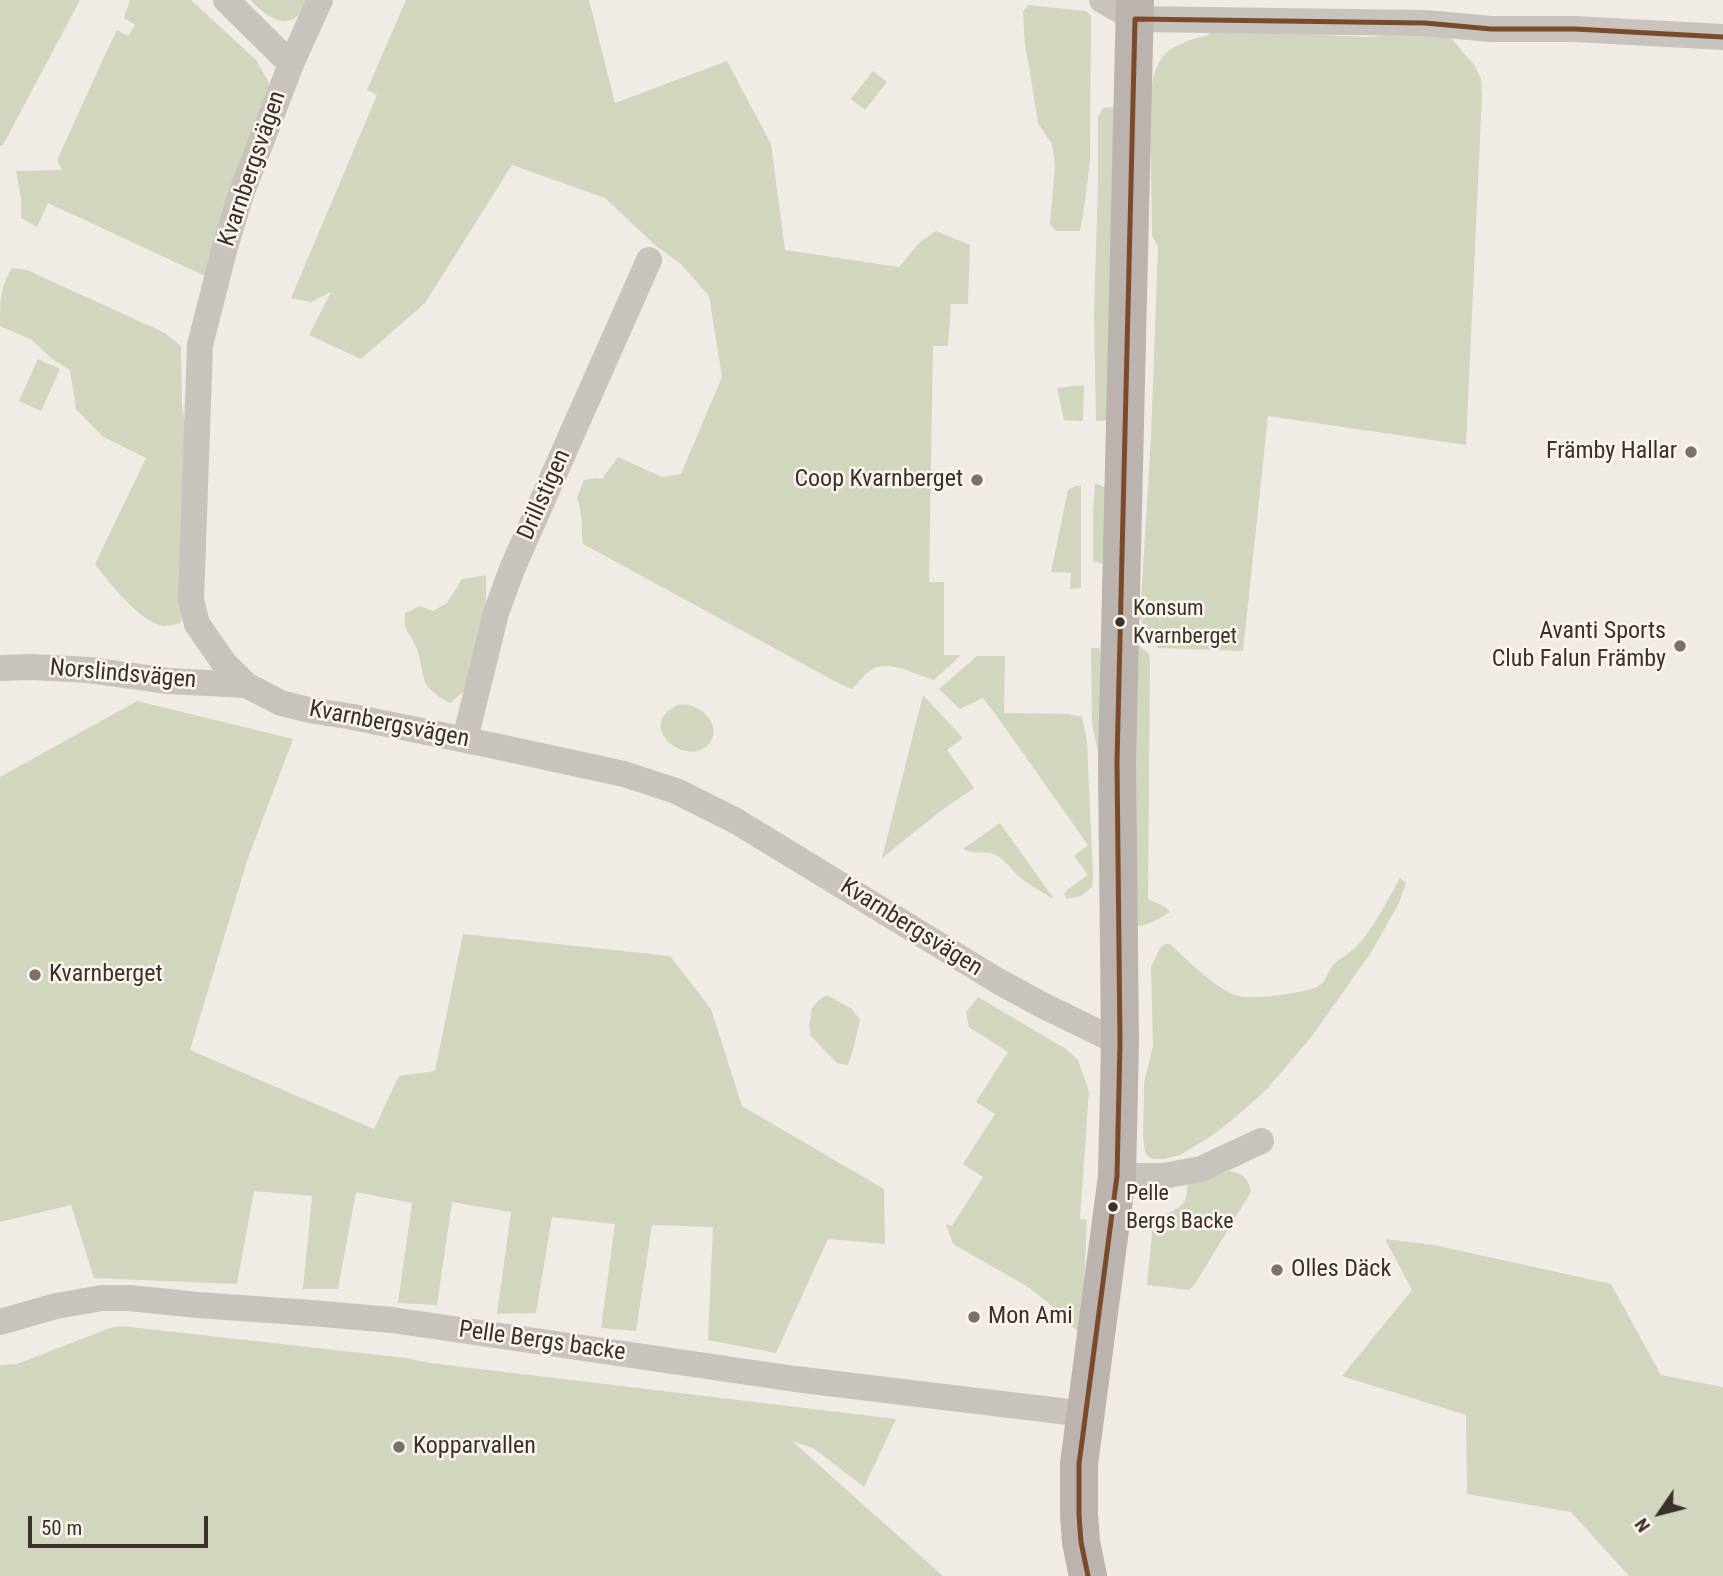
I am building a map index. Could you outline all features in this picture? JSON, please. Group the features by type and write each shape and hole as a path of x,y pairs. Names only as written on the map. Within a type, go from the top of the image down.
{"street":[{"name":"Kvarnbergsvägen","path":"226,0 291,64"},
{"name":"Kvarnbergsvägen","path":"320,0 291,64 241,194 200,345 191,600 197,624 224,663 246,685 281,703 624,774 676,791 736,821 998,981 1120,1043"},
{"path":"1102,0 1135,9 1425,23 1491,29 1575,29 1723,37"},
{"path":"1088,1576 1081,1542 1079,1464 1117,1176 1120,1043 1118,749 1135,9"},
{"name":"Drillstigen","path":"465,739 496,612 512,569 649,260"},
{"name":"Norslindsvägen","path":"0,668 89,670 168,681 246,685"},
{"path":"1117,1176 1163,1176 1201,1169 1261,1141"},
{"name":"Pelle Bergs backe","path":"0,1322 56,1306 102,1298 312,1313 392,1320 795,1379 1085,1414"}],"green space":[{"path":"0,0 80,0 3,145 0,146"},
{"path":"130,0 191,0 256,60 269,83 267,96 205,276 48,203 37,227 21,218 21,198 16,171 62,170 57,160 117,30 128,36 135,25 124,18"},
{"path":"250,0 311,0 296,17 282,21 274,19"},
{"path":"406,0 589,0 615,103 727,61 771,144 785,250 899,267 919,243 936,231 970,245 968,304 951,304 948,346 933,346 929,582 944,582 944,655 961,655 934,680 900,668 883,666 868,672 852,689 583,544 577,498 584,480 602,479 618,457 662,477 681,474 722,377 709,296 681,264 656,246 605,198 512,165 425,303 361,359 309,335 331,292 311,302 291,298 377,95 367,90"},
{"path":"1028,5 1086,11 1091,16 1090,160 1080,231 1056,231 1050,224 1055,165 1052,144 1038,123 1025,47 1023,12"},
{"path":"1212,32 1364,37 1414,34 1452,39 1475,66 1481,79 1482,95 1466,445 1268,416 1243,651 1158,648 1146,633 1140,617 1151,437 1158,247 1152,236 1150,96 1157,67 1165,54 1180,44"},
{"path":"873,71 887,82 865,110 851,99"},
{"path":"1121,106 1117,420 1096,421 1094,314 1098,117 1103,108"},
{"path":"12,268 27,270 165,333 181,346 185,423 186,614 180,623 164,626 145,618 126,601 95,564 146,458 102,436 76,409 70,370 52,359 32,340 0,326 2,295"},
{"path":"38,359 60,369 41,411 19,401"},
{"path":"1084,385 1083,421 1064,420 1057,388"},
{"path":"1095,483 1106,488 1110,502 1102,564 1093,561"},
{"path":"1081,486 1081,588 1070,589 1071,573 1051,572 1068,490"},
{"path":"486,575 486,605 464,691 450,703 432,691 424,680 417,649 406,629 405,613 420,606 433,611 447,603 462,579"},
{"path":"1137,644 1149,654 1150,662 1148,899 1170,912 1143,926 1134,926"},
{"path":"1091,648 1100,648 1102,760 1092,725"},
{"path":"977,656 1005,656 1004,713 1068,714 1082,717 1087,742 1093,875 1092,887 1081,896 1067,899 1064,894 1088,875 1074,856 1088,845 983,698 960,709 939,689"},
{"path":"923,695 963,738 947,750 974,788 882,858"},
{"path":"137,701 293,739 248,858 190,1050 374,1129 399,1076 435,1071 463,934 670,956 711,1009 742,1106 884,1189 885,1244 828,1239 776,1353 708,1340 713,1227 652,1225 636,1331 601,1328 615,1224 552,1217 536,1313 497,1314 511,1212 452,1202 437,1305 398,1303 412,1203 356,1192 338,1289 303,1289 312,1196 254,1191 237,1284 94,1278 71,1205 0,1222 0,777"},
{"path":"678,705 695,707 710,720 714,733 712,739 698,751 677,748 662,733 661,723 666,713"},
{"path":"1000,823 1054,899 1025,881 996,855 963,849"},
{"path":"1400,878 1406,883 1399,903 1372,951 1312,1036 1267,1089 1230,1122 1180,1155 1164,1159 1148,1156 1143,1136 1144,1083 1153,1046 1151,967 1160,948 1170,944 1212,981 1238,996 1290,994 1311,989 1323,983 1332,966 1363,938"},
{"path":"827,995 852,1009 860,1020 848,1065 837,1063 811,1036 809,1026 812,1008"},
{"path":"978,997 1066,1049 1078,1060 1089,1091 1080,1219 1087,1220 1082,1336 1028,1287 953,1244 946,1224 952,1226 983,1177 963,1164 995,1114 976,1102 1008,1052 969,1027 966,1012"},
{"path":"1230,1171 1245,1177 1251,1192 1195,1284 1189,1290 1147,1285 1153,1225 1185,1201 1187,1185"},
{"path":"1385,1239 1434,1245 1611,1284 1661,1375 1723,1387 1723,1576 1629,1576 1571,1512 1467,1494 1466,1415 1342,1376 1412,1290"},
{"name":"Kopparvallen","path":"121,1326 406,1358 896,1419 864,1487 813,1448 792,1441 943,1576 0,1576 0,1365 17,1364"}],"transit line":[{"path":"1088,1576 1081,1542 1079,1464 1117,1176 1120,1043 1117,762 1135,19 1425,23 1491,29 1575,29 1723,37"}],"place":[{"name":"Främby Hallar","path":"1691,452"},
{"name":"Coop Kvarnberget","path":"977,480"},
{"name":"Konsum Kvarnberget","path":"1120,622"},
{"name":"Avanti Sports Club Falun Främby","path":"1680,646"},
{"name":"Kvarnberget","path":"35,975"},
{"name":"Pelle Bergs Backe","path":"1113,1207"},
{"name":"Olles Däck","path":"1277,1270"},
{"name":"Mon Ami","path":"974,1317"},
{"name":"Kopparvallen","path":"399,1447"}]}
